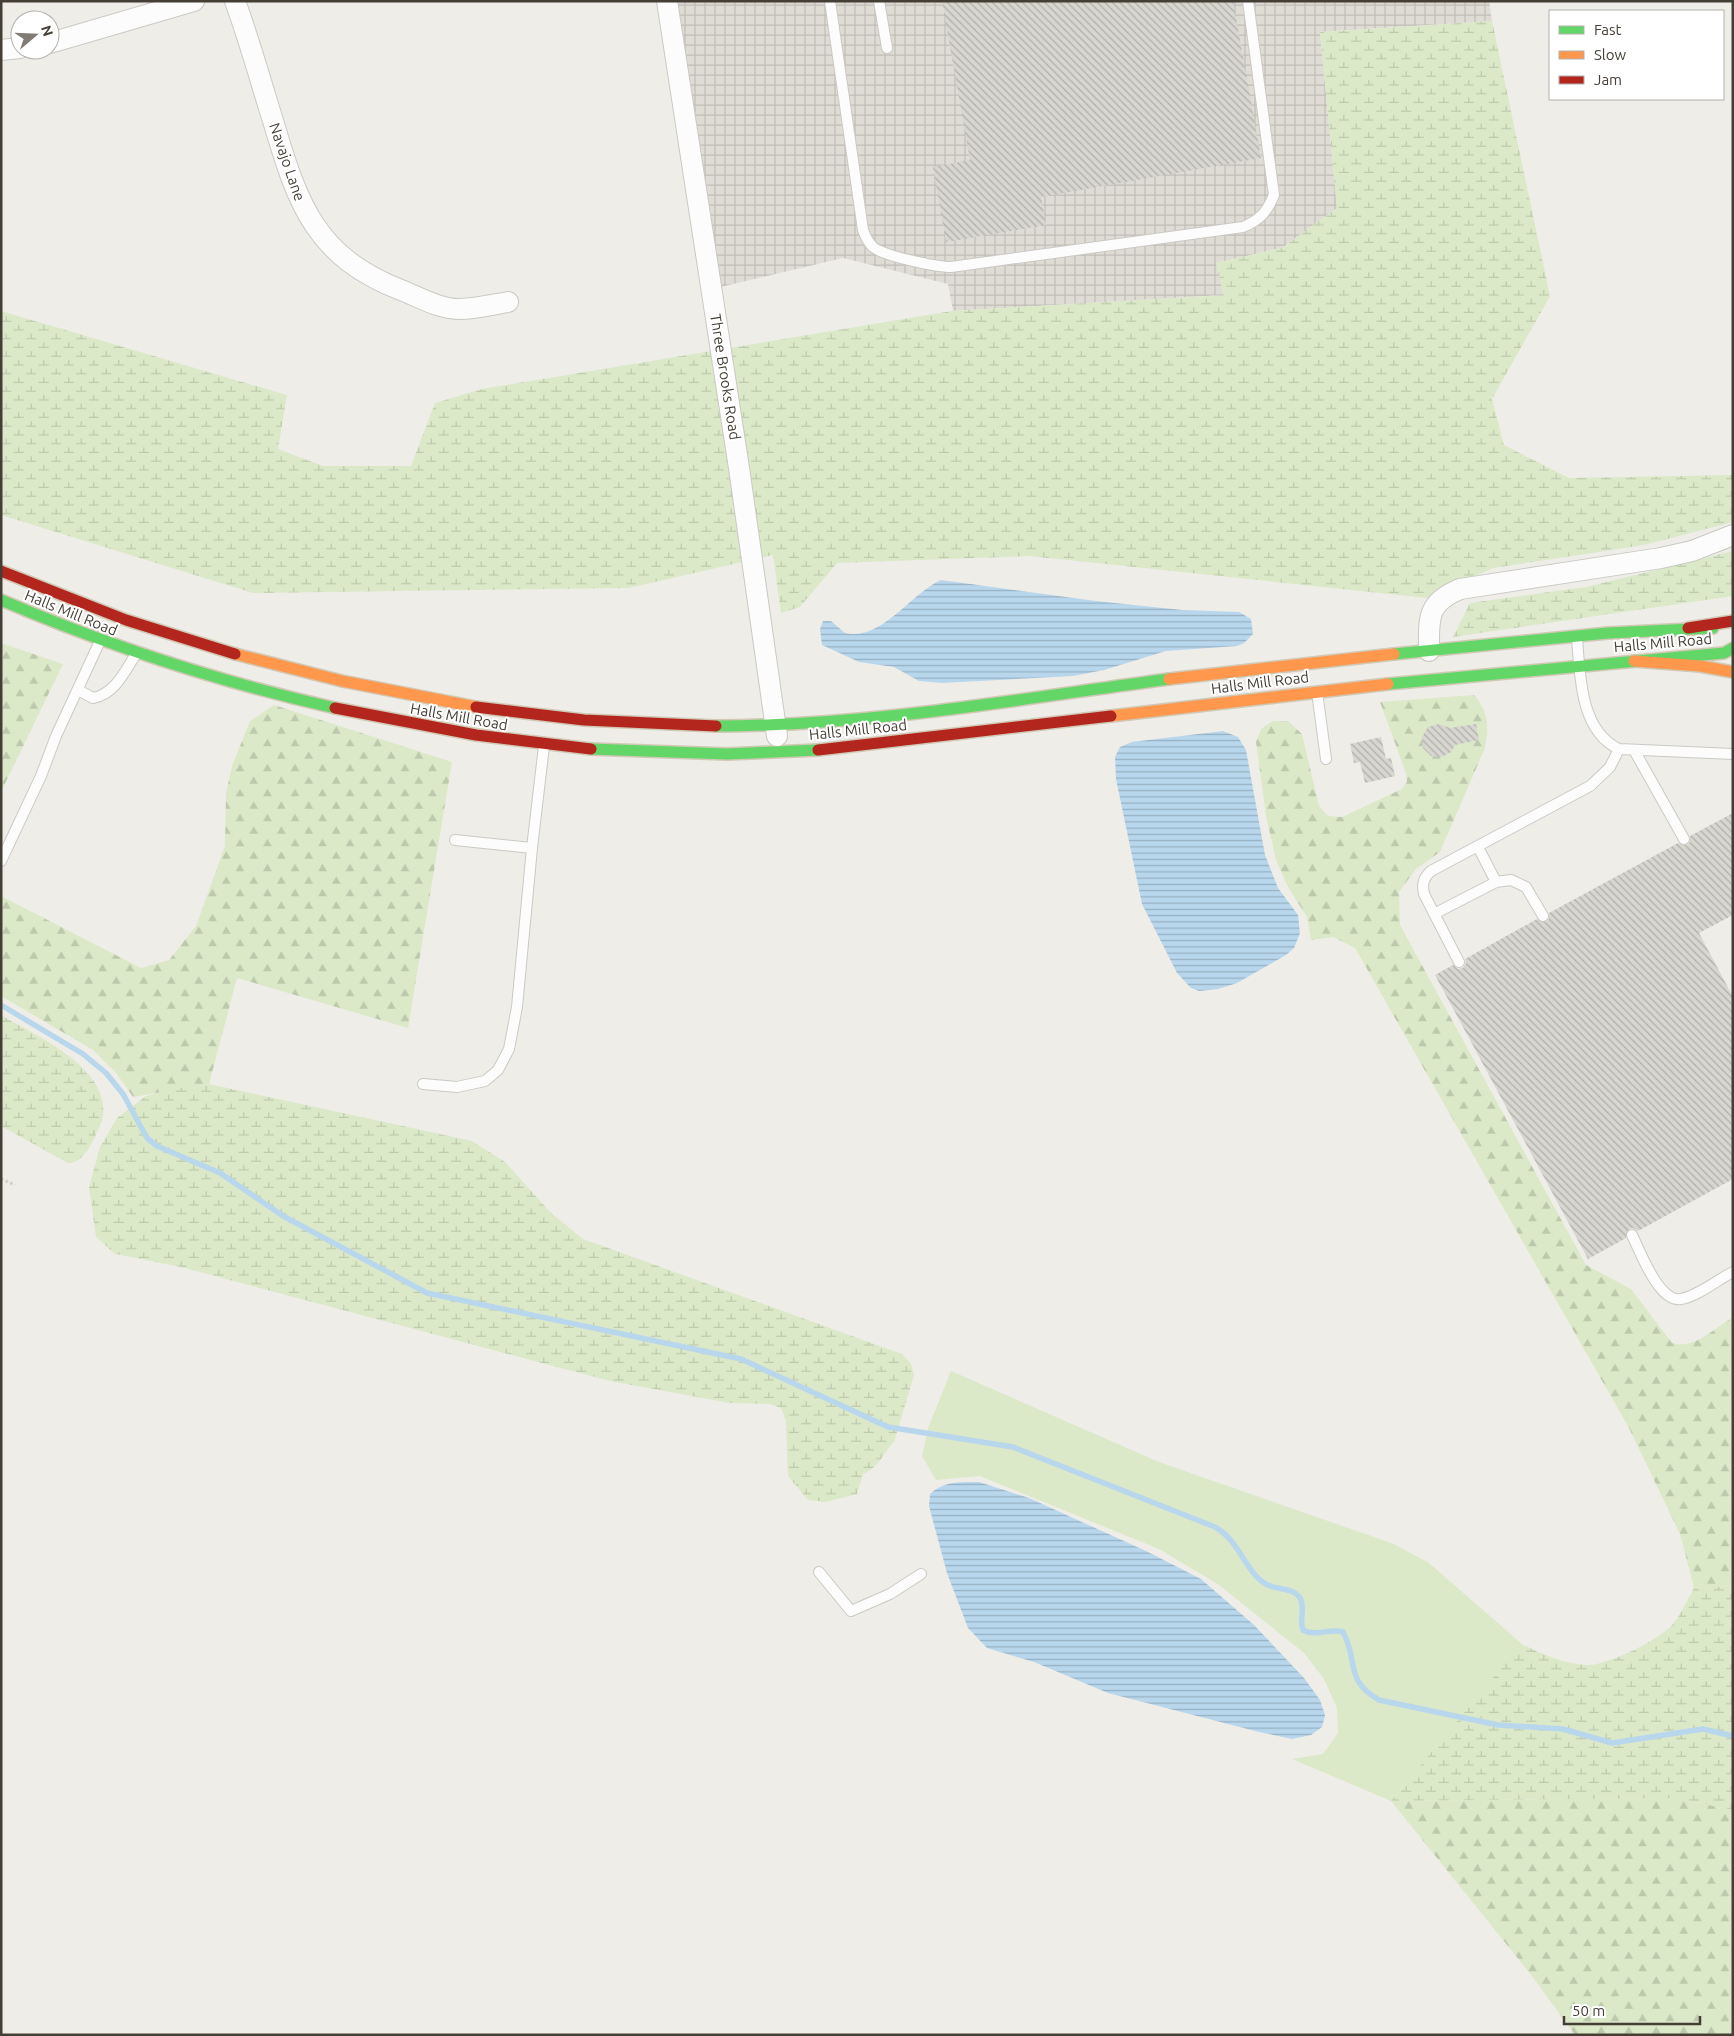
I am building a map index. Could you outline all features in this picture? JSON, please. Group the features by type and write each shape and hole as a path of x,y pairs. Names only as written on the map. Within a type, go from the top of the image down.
{"main road":[{"name":"Halls Mill Road","path":"1,571 110,615 220,651 300,672 431,700 504,712 600,722 731,726 890,715 1005,702 1206,674 1429,651 1688,628 1721,628 1733,633"},
{"name":"Halls Mill Road","path":"1,600 136,654 213,678 369,716 463,734 544,745 649,753 779,753 899,742 1316,691 1724,653 1733,648"},
{"path":"1688,628 1733,621"},
{"path":"1634,661 1700,666 1733,672"},
{"path":"983,717 992,715 1005,702"},
{"path":"899,742 907,730 922,725"}],"street":[{"path":"60,40 194,1"},
{"name":"Navajo Lane","path":"235,1 291,183 306,212 327,241 346,259 371,276 437,304 457,309 508,302"},
{"name":"Three Brooks Road","path":"667,1 739,468 779,753"},
{"path":"1429,651 1432,610 1446,594 1460,589 1661,558 1692,551 1733,535"}],"lane":[{"path":"830,1 862,224 867,240 881,252 939,267 951,267 1243,227 1257,221 1268,209 1274,195 1248,1"},
{"path":"879,1 887,48"},
{"path":"1576,637 1584,698 1593,722 1604,740 1619,749 1733,754"},
{"path":"1,861 41,776 56,736 100,641"},
{"path":"78,690 93,698 104,694 118,681 136,654"},
{"path":"1316,691 1326,760"},
{"path":"422,1084 458,1087 485,1081 498,1070 509,1049 517,1007 544,745"},
{"path":"1459,962 1424,894 1422,887 1425,877 1590,786 1610,767 1619,749"},
{"path":"1634,750 1684,839"},
{"path":"455,840 532,848"},
{"path":"1478,847 1496,882"},
{"path":"1434,914 1496,882 1511,880 1526,887 1543,916"},
{"path":"1632,1235 1658,1285 1668,1297 1674,1300 1688,1298 1733,1272"},
{"path":"819,1572 851,1611 890,1594 921,1574"}],"path":[{"path":"1,1179 15,1185"}],"shaded area":[{"path":"675,1 1489,1 1492,21 1320,32 1337,208 1282,248 1216,263 1224,295 953,311 948,284 843,258 716,288"}],"green space":[{"path":"1492,21 1550,296 1492,399 1504,445 1569,478 1733,475 1733,522 1644,545 1493,568 1427,598 1030,556 837,563 800,607 781,613 773,555 629,588 253,593 1,515 1,311 287,395 278,449 323,466 411,466 435,403 482,389 952,311 1224,295 1216,263 1282,248 1337,208 1320,32"},
{"path":"1733,551 1733,596 1453,637 1470,603 1586,587"},
{"path":"1,643 63,664 1,792"},
{"path":"1474,695 1483,708 1487,720 1485,748 1440,852 1416,869 1399,892 1400,925 1586,1265 1631,1289 1672,1343 1680,1344 1696,1341 1733,1317 1733,1586 1694,1588 1680,1534 1629,1428 1355,948 1333,937 1311,940 1307,917 1288,887 1276,860 1266,816 1256,742 1261,729 1273,721 1288,721 1302,734 1319,806 1328,816 1342,817 1402,789 1407,782 1406,773 1380,702"},
{"path":"274,705 452,762 408,1028 237,978 209,1084 133,1097 117,1074 93,1050 1,996 1,896 141,968 169,960 196,926 225,846 226,793 232,766 250,721"},
{"path":"1,1015 70,1056 97,1085 103,1102 102,1121 90,1147 75,1162 68,1163 1,1126"},
{"path":"209,1084 472,1141 505,1162 551,1213 583,1239 902,1354 911,1364 914,1375 894,1442 877,1464 863,1474 857,1494 826,1502 808,1500 788,1476 786,1421 781,1408 770,1404 729,1403 610,1381 181,1267 115,1254 96,1237 89,1187 100,1147 117,1118 146,1096 173,1089"},
{"path":"951,1371 1159,1462 1394,1544 1429,1563 1522,1644 1391,1801 1292,1759 1323,1754 1338,1733 1337,1708 1324,1679 1304,1653 1219,1585 1159,1549 980,1476 936,1480 922,1456 928,1428"},
{"path":"1733,1586 1733,1810 1676,1798 1391,1801 1521,1644 1569,1663 1596,1664 1619,1657 1656,1638 1672,1625 1694,1588"},
{"path":"1676,1798 1733,1810 1733,2035 1575,2035 1532,1976 1391,1801"}],"water":[{"path":"941,580 1096,601 1182,610 1239,612 1251,619 1253,634 1244,643 1237,646 1166,651 1104,670 1073,676 942,683 919,681 894,667 859,662 822,645 820,629 823,621 831,621 845,633 858,634 871,630 883,624 918,595"},
{"path":"1223,731 1238,737 1246,750 1265,855 1278,888 1298,915 1300,933 1294,948 1286,955 1237,983 1218,989 1199,991 1191,988 1177,973 1142,904 1116,779 1115,757 1120,747 1132,742"},
{"path":"979,1482 1029,1498 1146,1551 1201,1579 1254,1625 1304,1678 1320,1700 1325,1715 1322,1727 1311,1735 1292,1739 1259,1732 1108,1693 1034,1662 987,1648 968,1628 947,1573 929,1506 930,1494 946,1484"}],"building":[{"path":"942,1 1233,1 1261,158 1041,197 1046,225 946,242 933,167 970,160"},
{"path":"1439,724 1450,728 1476,724 1479,740 1455,745 1451,752 1442,757 1431,756 1423,748 1422,737 1428,727"},
{"path":"1381,737 1386,759 1391,758 1395,776 1365,783 1360,762 1354,763 1350,744"},
{"path":"1733,813 1733,915 1699,933 1733,997 1733,1179 1638,1231 1633,1228 1629,1229 1626,1238 1588,1259 1435,975 1453,965 1458,969 1463,968 1466,963 1465,959 1537,919 1546,922 1549,919 1549,913 1678,843 1687,845 1690,842 1690,836"}],"waterway":[{"path":"1,1005 83,1054 106,1073 123,1094 147,1138 157,1146 220,1173 283,1216 427,1293 741,1359 888,1427 1013,1447 1215,1527 1231,1540 1259,1579 1270,1586 1290,1591 1298,1596 1302,1604 1303,1630 1312,1633 1343,1632 1348,1643 1356,1678 1368,1693 1379,1700 1498,1725 1563,1729 1612,1743 1703,1729 1733,1736"}],"traffic: fast":[{"path":"1,600 124,648 207,675 335,708"},
{"path":"1394,654 1608,633 1713,628"},
{"path":"1388,684 1724,653 1733,648"},
{"path":"716,726 773,725 887,716 1000,703 1169,679"},
{"path":"591,749 727,754 818,750"}],"traffic: slow":[{"path":"235,654 342,681 476,707"},
{"path":"1169,679 1394,654"},
{"path":"1634,661 1700,666 1733,672"},
{"path":"1111,716 1388,684"}],"traffic: jam":[{"path":"1,571 126,620 235,654"},
{"path":"1688,628 1733,621"},
{"path":"476,707 584,720 716,726"},
{"path":"335,708 476,735 591,749"},
{"path":"818,750 1111,716"}]}
